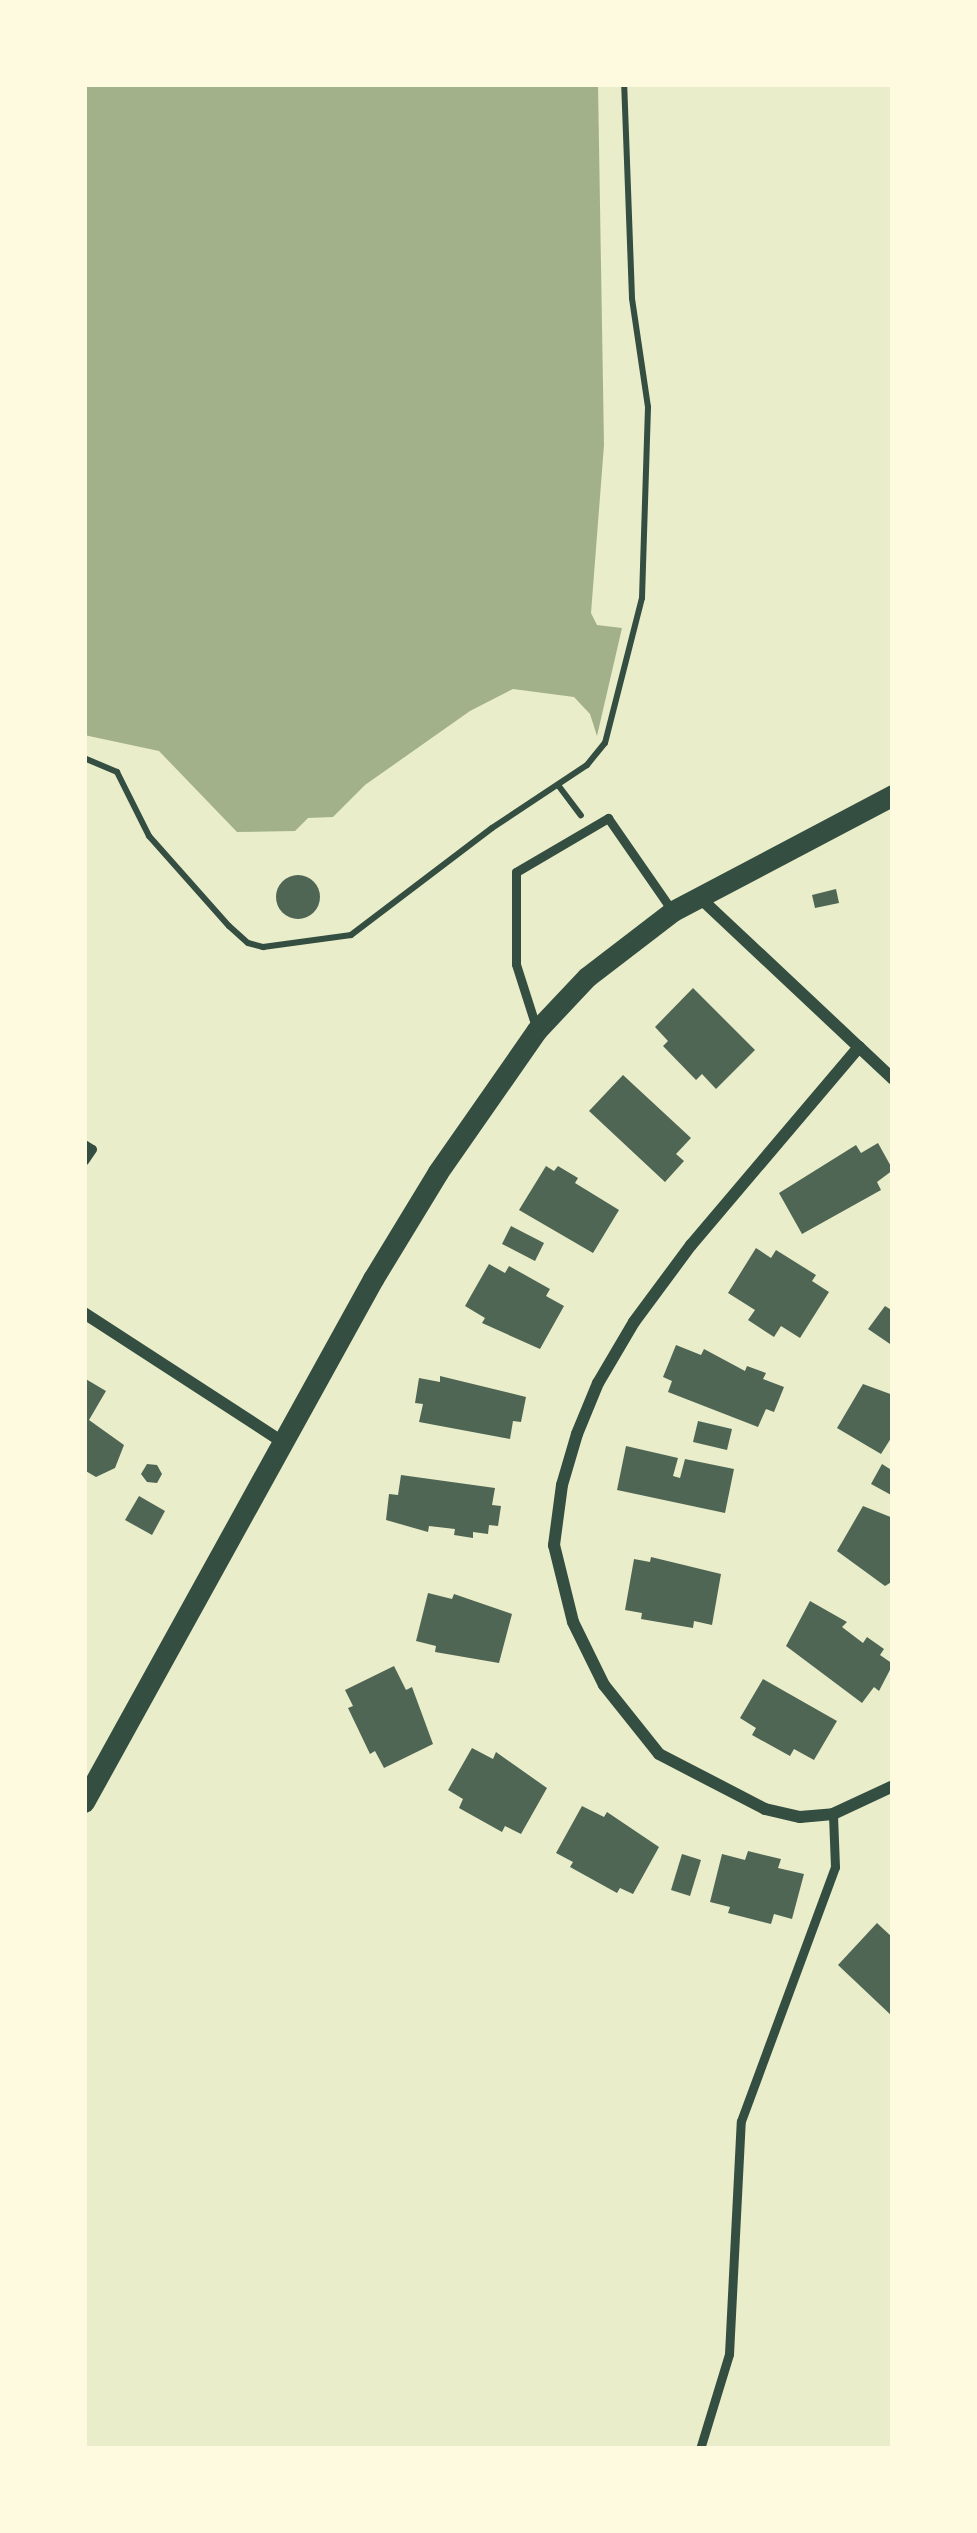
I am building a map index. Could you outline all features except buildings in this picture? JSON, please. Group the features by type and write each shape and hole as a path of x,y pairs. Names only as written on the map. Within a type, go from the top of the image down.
{"street":[{"path":"84,1802 286,1444 373,1279 537,1030 587,977 673,911 893,795"},
{"path":"698,895 893,1078"},
{"path":"859,1047 691,1245 634,1322 598,1383 577,1434 562,1485 554,1545 573,1622 593,1664 628,1721 659,1754 765,1809 800,1817 833,1814 893,1786"},
{"path":"84,1313 286,1444"}],"lane":[{"path":"537,1030 516,964 516,872 608,818 673,911"},
{"path":"84,1144 92,1148 84,1161"},
{"path":"700,2449 729,2354 741,2121 835,1867 833,1814"}],"path":[{"path":"84,758 117,772 148,836 229,926 248,943 263,947 351,935 587,765 605,743 642,598 648,407 632,298 624,84"},
{"path":"558,784 590,828"}],"shaded area":[{"path":"84,84 598,84 604,445 591,613 597,625 622,628 597,736 590,714 574,697 513,689 470,711 365,785 333,817 308,818 295,831 237,832 159,751 84,735"}]}
